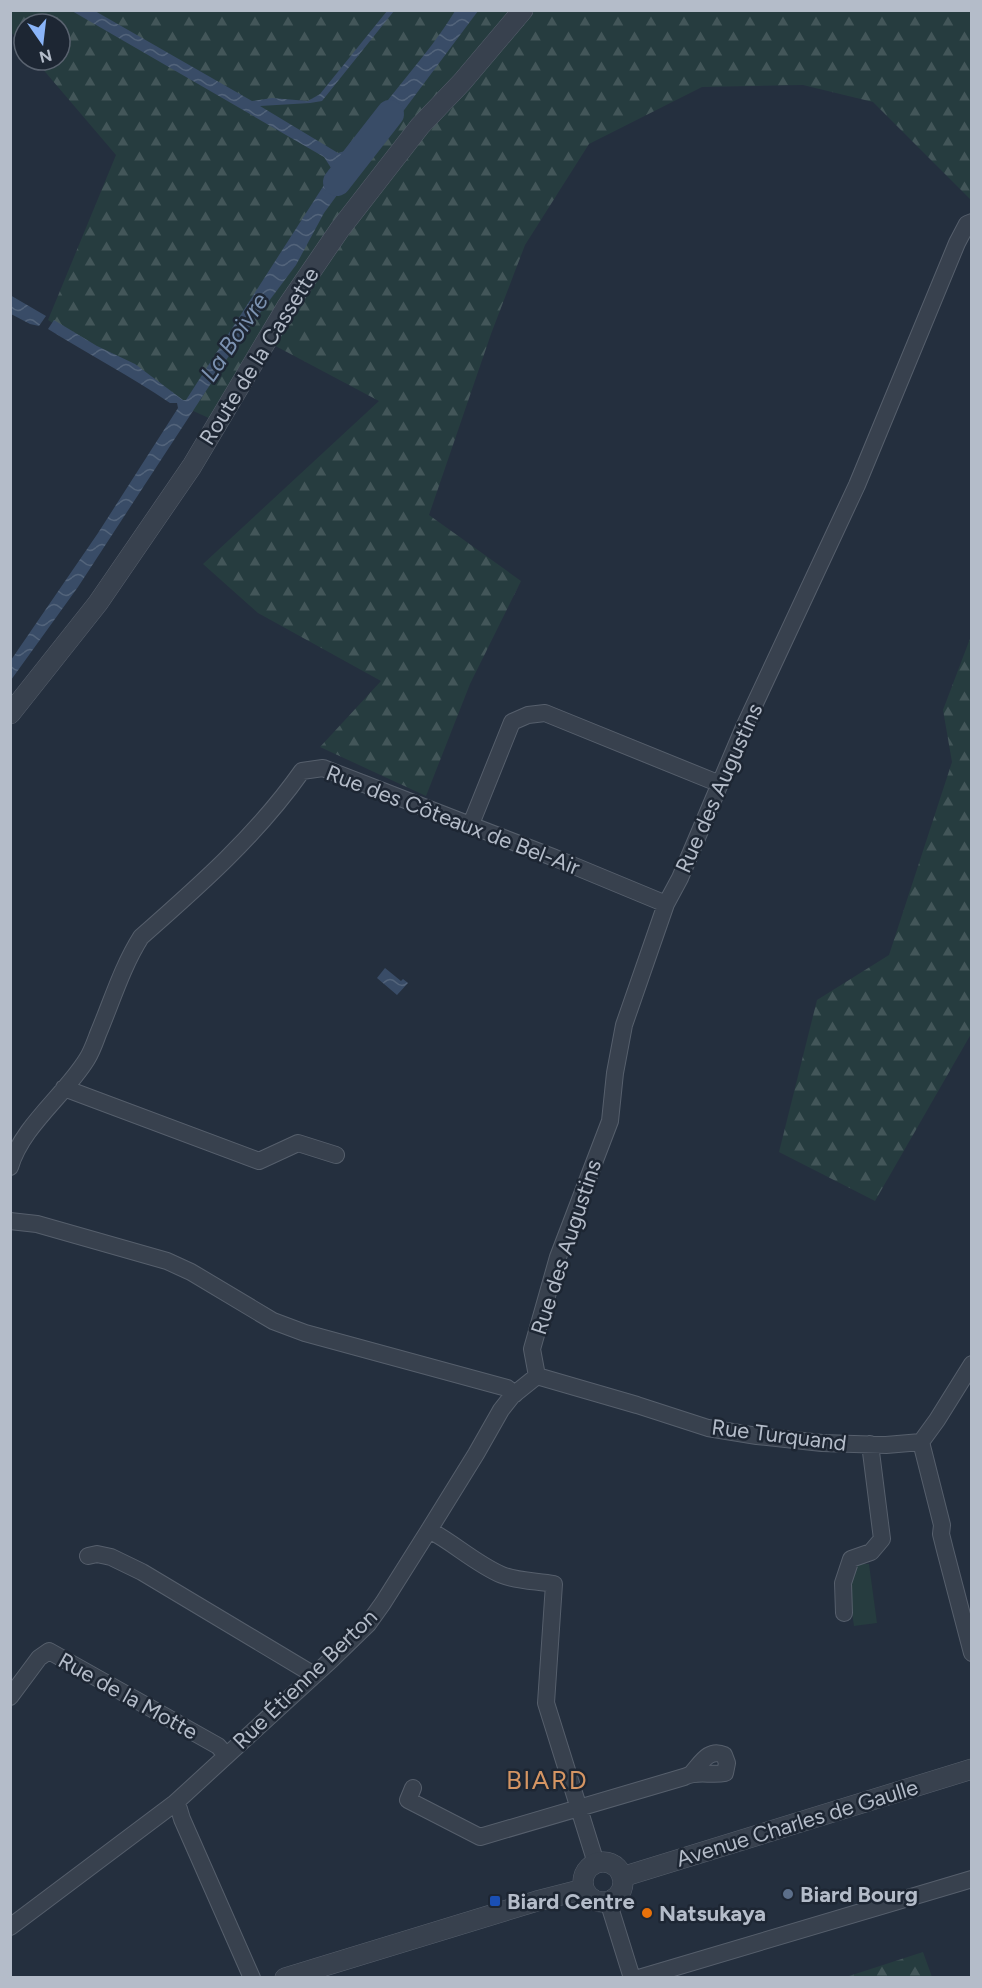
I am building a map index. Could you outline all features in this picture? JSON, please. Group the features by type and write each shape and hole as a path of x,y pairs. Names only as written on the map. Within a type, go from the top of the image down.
{"street":[{"name":"Route de la Cassette","path":"10,714 99,603 192,466 286,308 340,230 420,126 462,82 523,10"},
{"name":"Rue des Augustins","path":"537,1376 532,1349 558,1257 610,1121 615,1073 624,1024 666,904 680,878 744,727 857,485 957,243 967,224 972,222"},
{"path":"471,824 513,722 528,715 545,713 720,784"},
{"name":"Rue des Côteaux de Bel-Air","path":"10,1167 24,1139 87,1058 130,954 141,937 239,847 302,771 323,768 471,824 666,904"},
{"path":"64,1088 259,1161 298,1143 336,1155"},
{"path":"10,1221 38,1224 167,1261 191,1272 273,1322 305,1333 507,1388 515,1394"},
{"path":"972,1364 921,1442 942,1525 941,1534 972,1653"},
{"name":"Rue Étienne Berton","path":"10,1927 175,1803 368,1624 429,1530 501,1410 515,1394 537,1376"},
{"name":"Rue Turquand","path":"537,1376 627,1401 708,1428 822,1443 921,1442"},
{"path":"844,1613 843,1583 850,1559 871,1552 882,1539 870,1444"},
{"path":"429,1530 454,1548 504,1576 554,1584 546,1703 596,1863"},
{"path":"88,1556 97,1554 111,1557 142,1572 314,1675"},
{"name":"Rue de la Motte","path":"10,1697 39,1658 49,1651 218,1746 226,1755"},
{"name":"Avenue Charles de Gaulle","path":"622,1877 972,1769"},
{"path":"413,1788 408,1800 480,1838 692,1773"},
{"path":"175,1803 252,1977"},
{"path":"596,1863 609,1863 615,1866 622,1877 618,1894 608,1901 591,1898 584,1889 583,1876 586,1870 596,1863"},
{"path":"639,1977 972,1879"},
{"path":"285,1977 584,1889"},
{"path":"608,1901 632,1977"}],"green space":[{"path":"10,11 971,11 971,200 873,102 803,85 702,87 589,144 525,245 491,334 429,515 521,581 470,684 426,796 320,747 381,681 258,613 203,564 379,401 268,342 213,420 189,409 48,320 116,155 45,72 72,72 72,12 12,12 11,32"},
{"path":"971,636 971,1034 875,1201 779,1152 817,1000 889,955 952,762 943,710"},
{"path":"857,1564 869,1564 877,1623 854,1626 850,1588"},
{"path":"923,1952 932,1977 846,1977"}],"water":[{"path":"72,11 95,11 252,101 272,98 308,101 320,94 387,11 394,11 322,101 260,106 338,153 355,148 367,154 324,213 296,265 236,345 78,587 11,680 11,660 98,533 178,408 177,403 170,403 48,329 54,320 97,346 135,364 186,400 333,171 324,157"},
{"path":"455,11 478,11 375,149 358,142 444,28"},
{"path":"10,295 46,316 39,326 11,314"},
{"path":"385,968 401,981 403,979 408,983 397,995 377,978"}],"waterway":[{"name":"La Boivre","path":"337,182 390,114"}],"place":[{"name":"Biard Bourg","path":"788,1894"},
{"name":"Biard Centre","path":"495,1901"},
{"name":"Natsukaya","path":"647,1913"}],"district":[{"name":"BIARD","path":"547,1780"}]}
